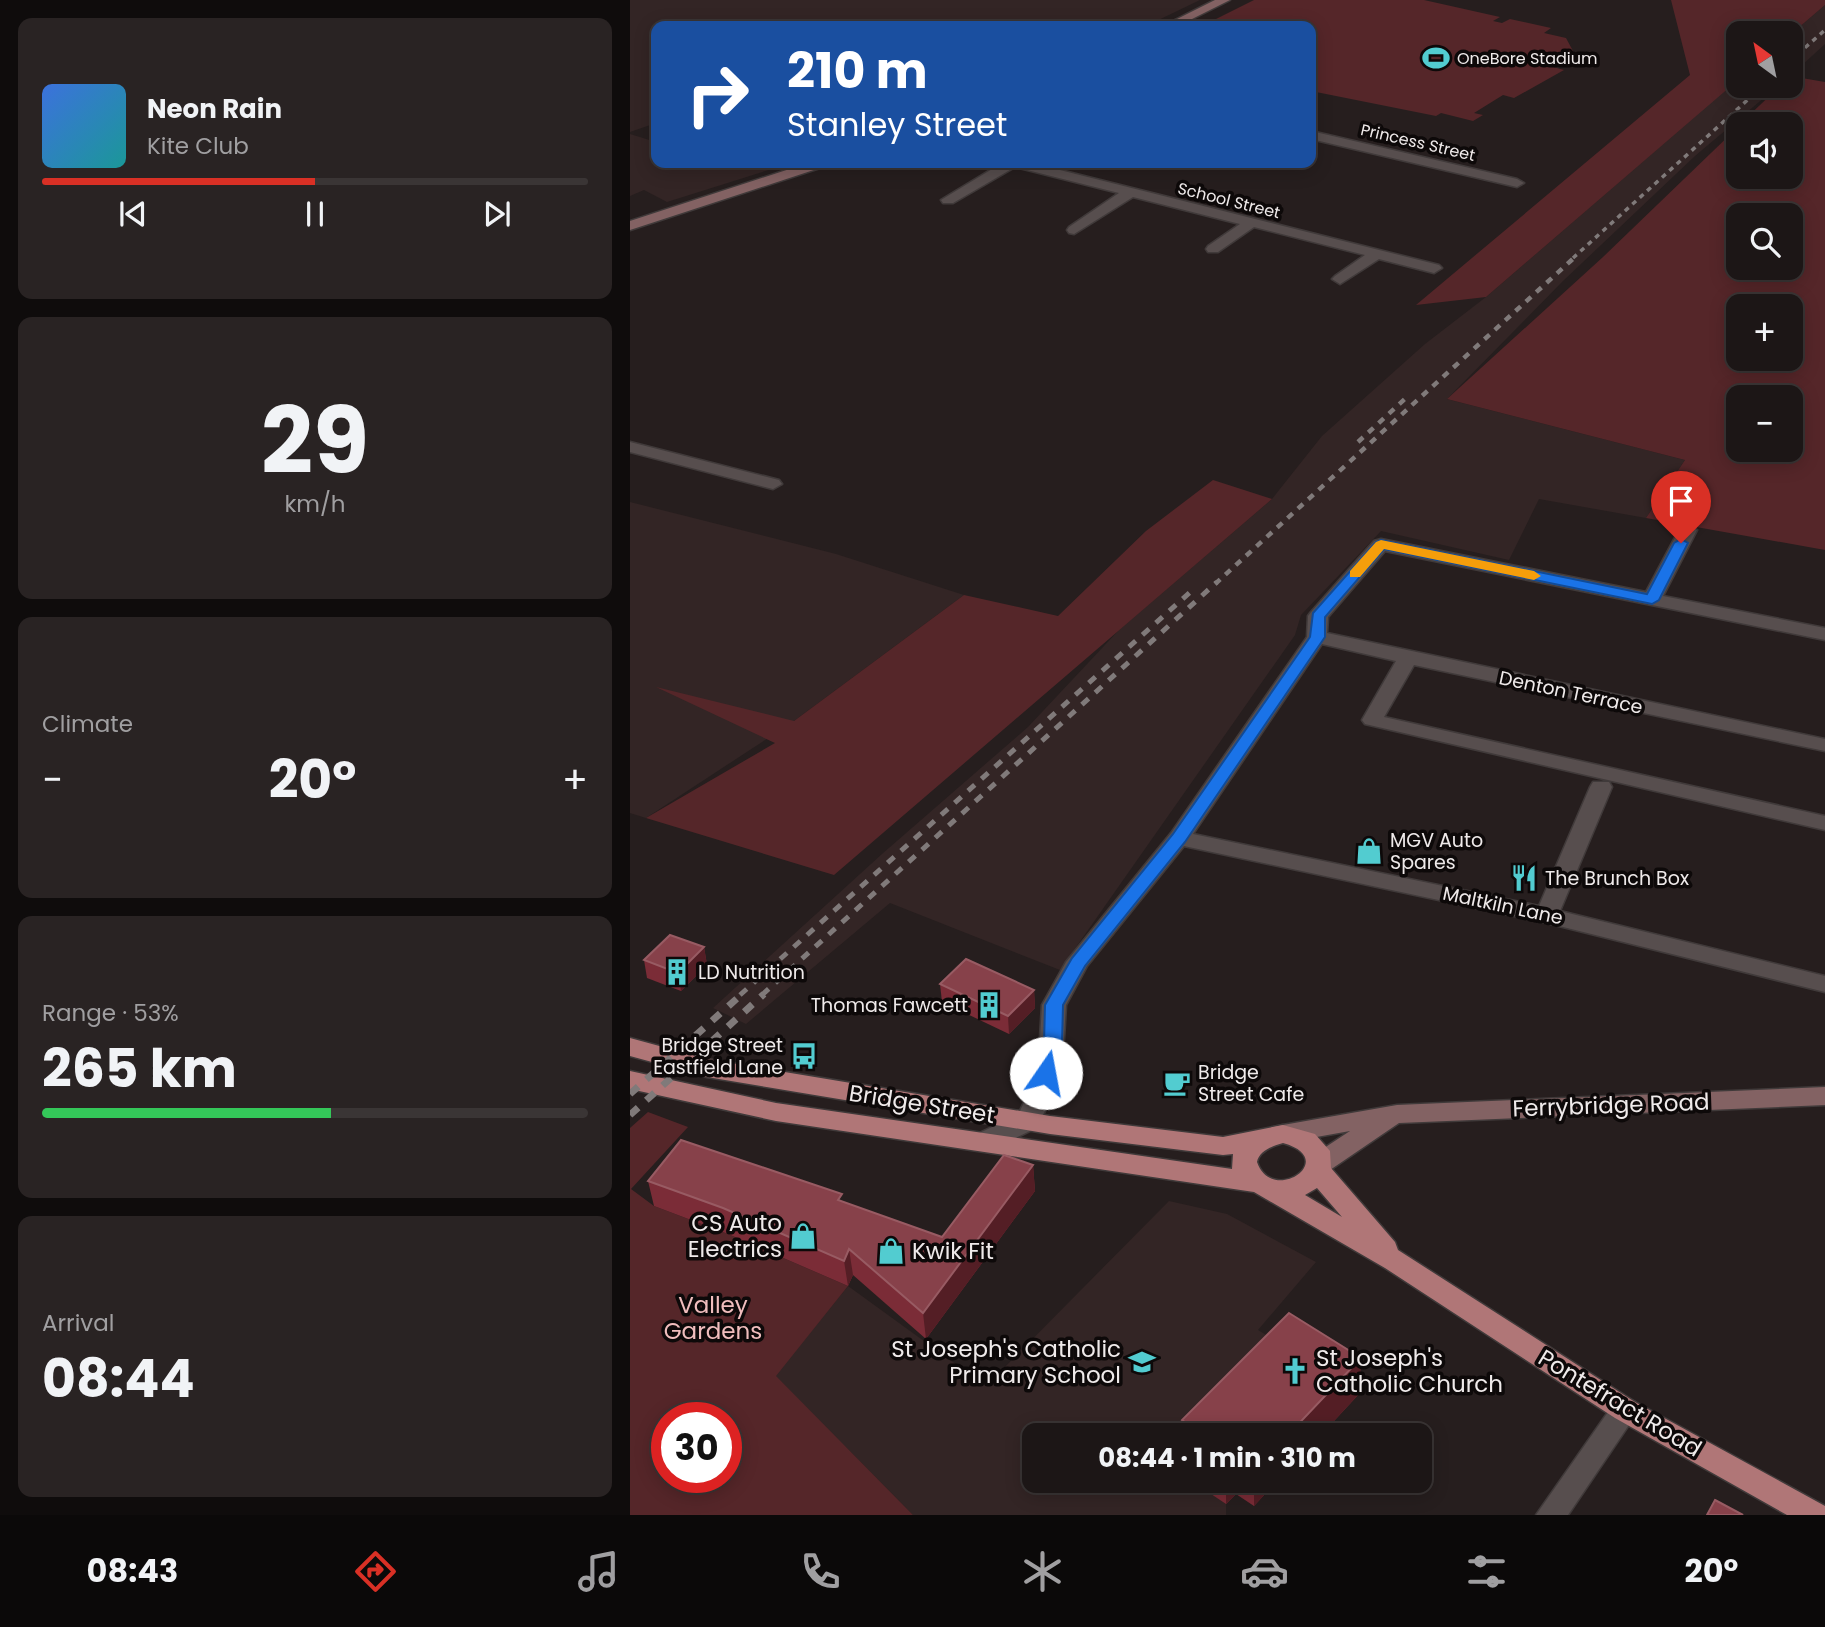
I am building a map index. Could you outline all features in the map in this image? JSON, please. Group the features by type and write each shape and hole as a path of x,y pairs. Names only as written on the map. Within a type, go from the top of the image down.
{"main road":[{"name":"Bridge Street","path":"630,1047 707,1068 1027,1121 1223,1146 1258,1140"},
{"name":"Bridge Street","path":"630,1080 776,1112 1266,1186"},
{"path":"1283,1134 1302,1138 1315,1147 1320,1168 1309,1183 1298,1189 1266,1186 1246,1170 1245,1158 1258,1140 1283,1134"},
{"name":"Pontefract Road","path":"1320,1168 1395,1261"},
{"name":"Pontefract Road","path":"1266,1186 1395,1261 1625,1410 1814,1515"}],"street":[{"path":"1180,21 1224,0"},
{"name":"Princess Street","path":"1316,136 1517,183"},
{"path":"630,226 806,168"},
{"path":"948,200 1005,168"},
{"name":"School Street","path":"1034,168 1434,268"},
{"path":"1074,230 1130,192"},
{"path":"1213,249 1250,223"},
{"path":"1340,279 1376,254"},
{"path":"630,447 773,484"},
{"path":"1652,600 1688,530"},
{"path":"1055,1153 1028,1138 1027,1121 1042,1092 1053,1044 1054,1005 1078,962 1179,838 1317,637 1318,616 1381,545 1825,634"},
{"name":"Denton Terrace","path":"1317,637 1825,745"},
{"path":"1408,658 1372,720 1825,824"},
{"path":"1547,915 1601,787"},
{"name":"Maltkiln Lane","path":"1179,838 1547,915 1825,984"},
{"name":"Ferrybridge Road","path":"1283,1134 1397,1114 1825,1097"},
{"path":"1320,1168 1397,1114"},
{"path":"984,1142 1027,1121"},
{"path":"1551,1515 1625,1410"}],"shaded area":[{"path":"630,0 1200,0 1156,21 651,21 651,125 630,132"},
{"path":"1825,5 1825,44 1803,64 1803,24"},
{"path":"1726,66 1726,98 1764,98 1747,112 1726,112 1726,130 1563,281 1447,399 1685,460 1646,518 1539,499 1509,560 1381,531 1301,615 1295,635 1060,970 890,903 746,1024 713,1008 882,854 1028,727 1119,630 1272,499 1322,436 1425,344 1486,297 1698,114"},
{"path":"630,134 651,140 651,168 775,168 667,202 644,190 630,196"},
{"path":"630,502 836,554 964,595 794,721 646,818 630,813"},
{"name":"St Joseph's Catholic Primary School","path":"1169,1201 1227,1214 1316,1262 1258,1330 1288,1348 1215,1423 1022,1423 1022,1493 1211,1493 1226,1504 1226,1515 913,1515 775,1376 848,1286 986,1386"}],"green space":[{"name":"OneBore Stadium","path":"1254,0 1424,0 1500,17 1493,21 1502,23 1510,19 1551,28 1544,33 1566,38 1573,51 1550,66 1564,70 1514,98 1503,95 1474,113 1483,115 1473,121 1316,92 1316,21 1212,21"},
{"path":"1671,0 1825,0 1825,5 1803,24 1803,21 1726,21 1726,90 1486,297 1416,305 1690,75"},
{"path":"1803,78 1825,82 1825,550 1646,518 1685,460 1447,399 1603,257 1726,139 1726,189 1803,189 1803,112 1753,112 1767,98 1803,98"},
{"path":"1213,480 1272,499 834,875 646,818 775,743 656,687 794,721 964,595 1058,616 1146,531"},
{"name":"Valley Gardens","path":"648,1112 688,1127 631,1189 654,1206 728,1234 848,1286 776,1376 913,1515 630,1515 630,1128"}],"building":[{"path":"670,935 704,947 678,973 644,960"},
{"path":"966,959 1034,990 1008,1016 940,984"},
{"path":"681,1140 842,1194 838,1200 942,1237 1004,1155 1033,1165 923,1313 849,1249 844,1261 723,1208 648,1181"},
{"path":"1289,1313 1361,1358 1299,1423 1186,1423 1182,1420"},
{"path":"1715,1500 1743,1515 1707,1515"}],"railway":[{"path":"1803,49 1825,30"},
{"path":"1573,258 1750,98"},
{"path":"1215,584 1575,257"},
{"path":"1358,442 1407,397"},
{"path":"762,995 1217,582"},
{"path":"740,995 1196,587"},
{"path":"630,1094 742,994"},
{"path":"630,1115 764,994"}],"slow traffic":[{"path":"1355,574 1381,545 1534,576"}],"place":[{"name":"OneBore Stadium","path":"1436,58"},
{"name":"MGV Auto Spares","path":"1369,851"},
{"name":"The Brunch Box","path":"1524,878"},
{"name":"LD Nutrition","path":"677,972"},
{"name":"Thomas Fawcett","path":"989,1005"},
{"name":"Bridge Street Eastfield Lane","path":"804,1056"},
{"name":"Bridge Street Cafe","path":"1177,1083"},
{"name":"CS Auto Electrics","path":"803,1236"},
{"name":"Kwik Fit","path":"891,1251"},
{"name":"St Joseph's Catholic Primary School","path":"1142,1362"},
{"name":"St Joseph's Catholic Church","path":"1295,1371"}],"route":[{"path":"1046,1073 1053,1044 1054,1005 1078,962 1179,838 1317,637 1318,616 1381,545 1652,600 1681,543"}]}
